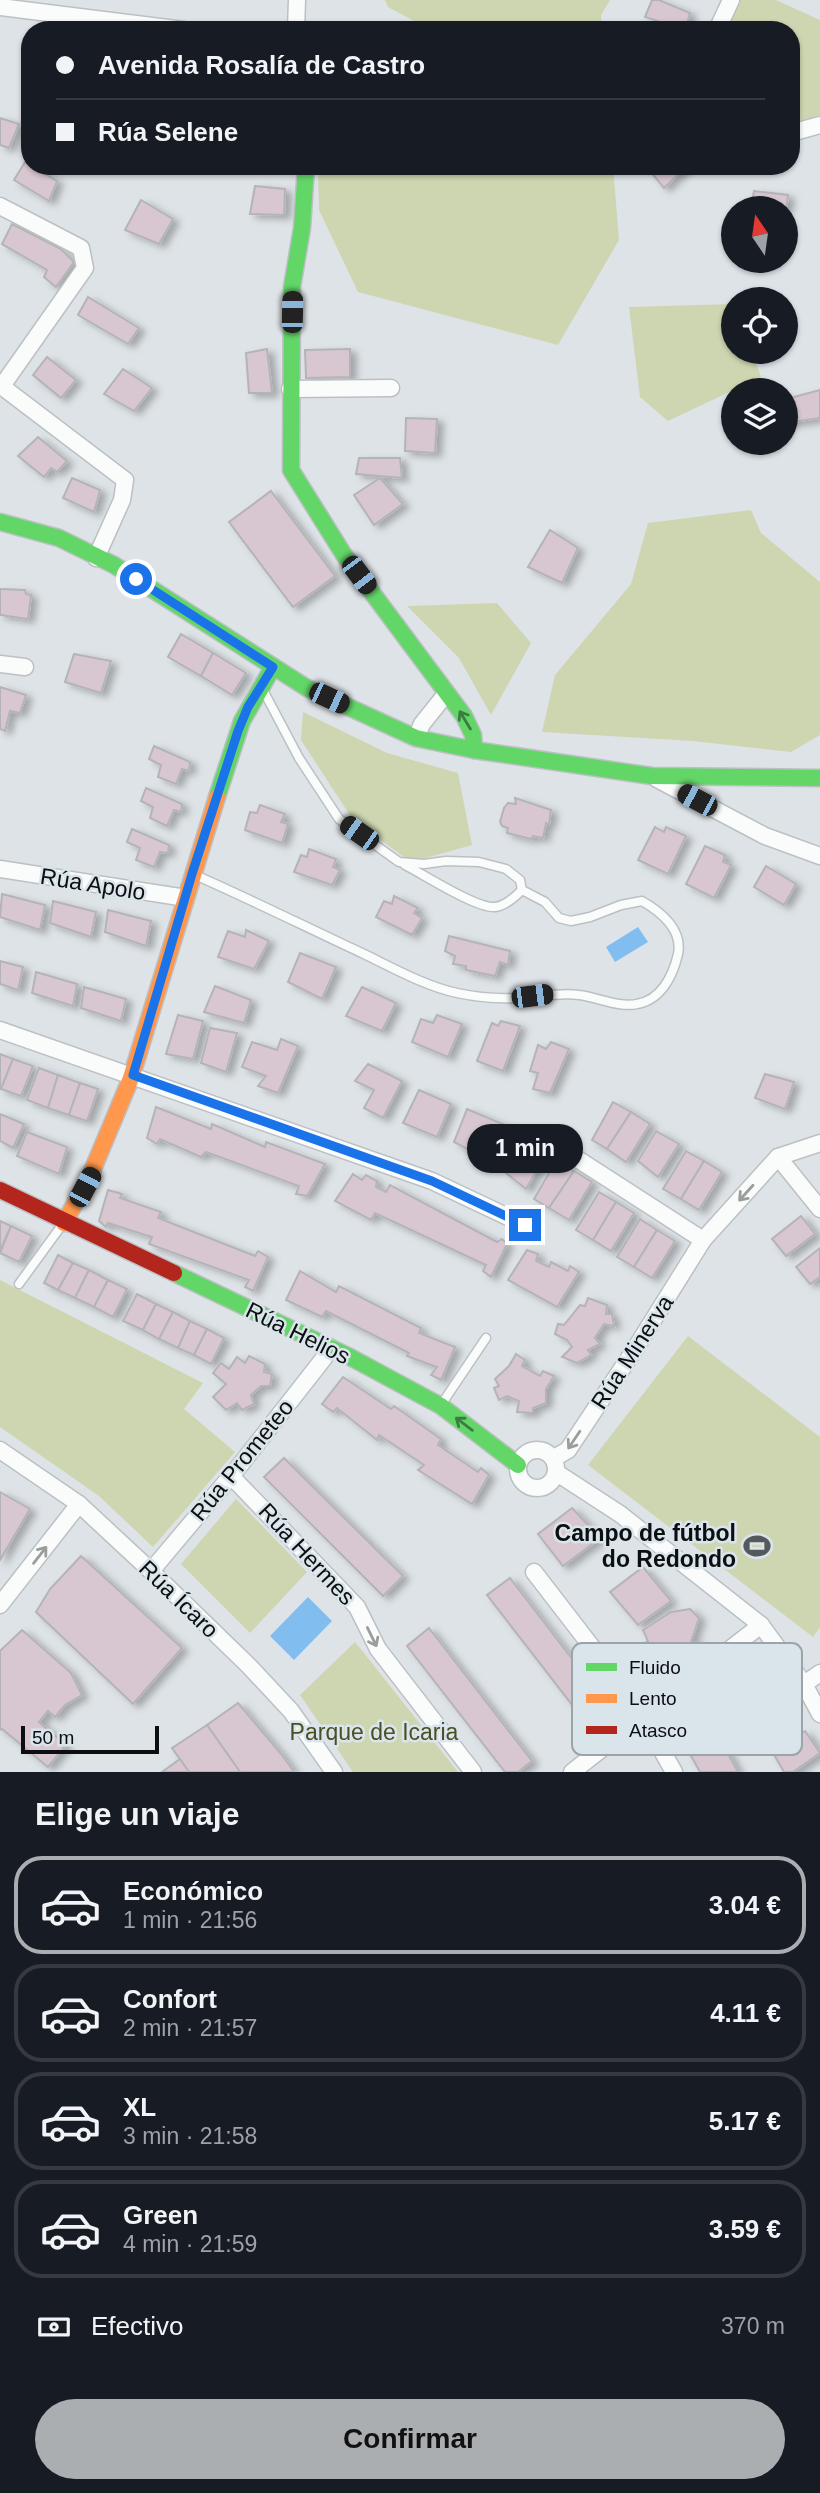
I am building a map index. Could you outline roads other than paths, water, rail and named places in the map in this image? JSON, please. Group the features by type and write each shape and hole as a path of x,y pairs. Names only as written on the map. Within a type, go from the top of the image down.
{"street":[{"path":"296,21 297,0"},
{"path":"721,21 731,0"},
{"path":"0,7 112,21"},
{"path":"800,131 820,125"},
{"path":"305,175 302,228 292,287 291,470 344,555 464,716 473,734 474,750"},
{"path":"0,206 81,247 85,268 1,386 125,480 122,500 96,558"},
{"path":"290,389 391,388"},
{"path":"0,522 59,538 114,565 307,688 416,738 474,750 652,776 820,778"},
{"path":"0,664 25,667"},
{"path":"64,1223 106,1147 133,1075 192,874 238,731 248,707 273,667"},
{"path":"416,738 422,724 446,694"},
{"path":"652,776 765,836 820,856"},
{"name":"Rúa Apolo","path":"0,869 186,898"},
{"path":"0,1030 432,1181 525,1225"},
{"name":"Rúa Minerva","path":"555,1466 635,1349 703,1241 778,1157 820,1143"},
{"path":"562,1149 703,1241"},
{"path":"778,1157 820,1209"},
{"name":"Rúa Helios","path":"0,1190 64,1223 330,1347 440,1406 518,1465 520,1478 530,1488 547,1486 555,1466"},
{"name":"Rúa Prometeo","path":"151,1571 231,1476 330,1347"},
{"path":"518,1465 522,1456 534,1449 549,1453 555,1466 761,1625 774,1643"},
{"name":"Rúa Ícaro","path":"0,1450 79,1504 151,1571 291,1710 334,1772"},
{"name":"Rúa Hermes","path":"231,1476 357,1606 378,1649 473,1772"},
{"path":"0,1605 79,1504"},
{"path":"534,1572 588,1643"},
{"path":"738,1643 761,1625"},
{"path":"804,1684 820,1674"},
{"path":"802,1681 820,1714"},
{"path":"572,1772 594,1755"},
{"path":"665,1755 674,1772"}],"lane":[{"path":"261,686 299,758 339,819 399,862 480,904 495,907 512,900 522,890"},
{"path":"399,862 480,862 506,869 520,880 522,890"},
{"path":"192,874 411,976 455,993 516,998 578,995 636,1005 659,994 673,972 679,951 673,927 662,912 642,901 621,905 590,918 570,921 559,918 545,902 522,890"},
{"path":"19,1284 64,1223"},
{"path":"440,1406 486,1338"}],"water":[{"path":"638,927 648,942 615,962 606,947"},
{"path":"308,1597 332,1621 294,1660 270,1636"}],"place":[{"name":"Campo de fútbol do Redondo","path":"757,1546"}],"park label":[{"name":"Parque de Icaria","path":"374,1732"}]}
